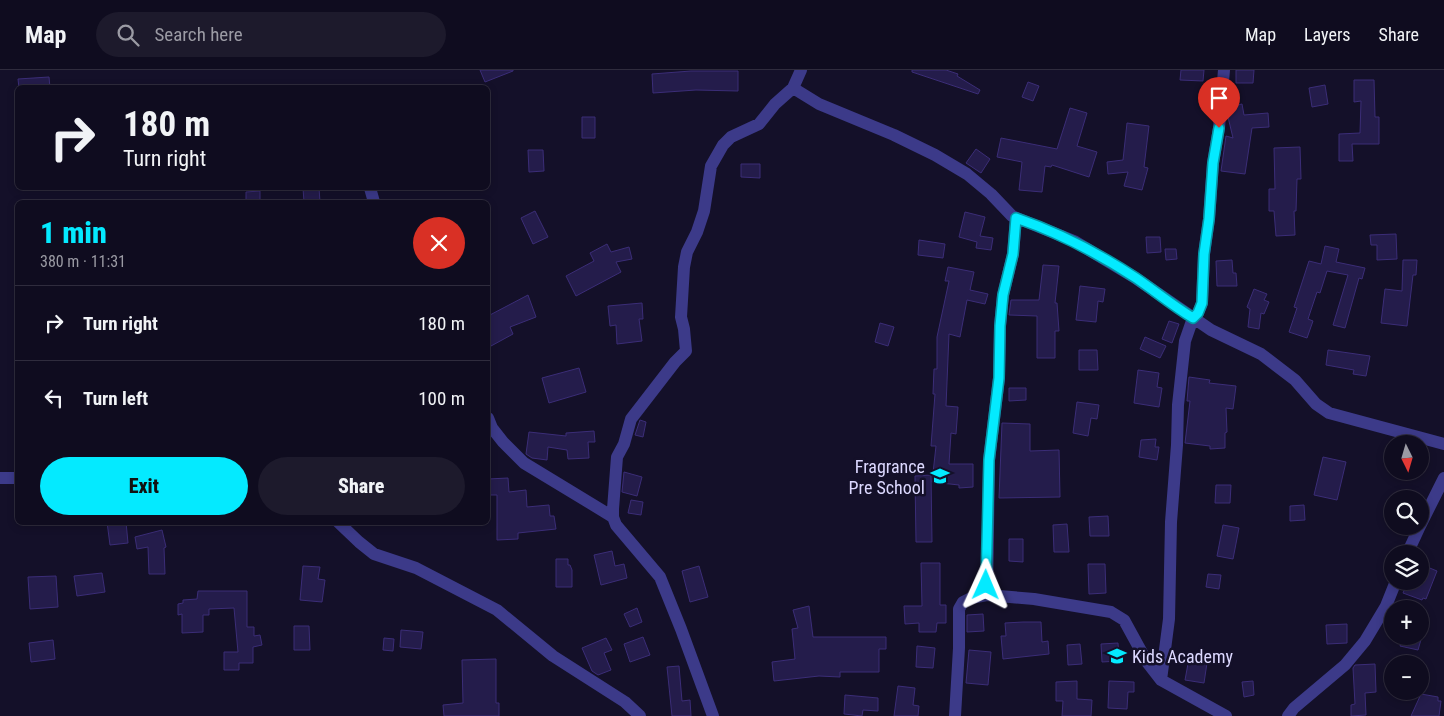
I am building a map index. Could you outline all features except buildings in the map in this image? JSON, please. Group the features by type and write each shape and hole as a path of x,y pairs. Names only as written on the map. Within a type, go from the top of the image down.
{"street":[{"path":"713,716 660,577 616,525 613,517 612,509 617,457 624,444 631,419 675,362 686,351 681,317 684,267 687,252 697,232 704,211 711,166 723,145 731,137 759,124 775,104 793,88 802,70"},
{"path":"1161,680 1169,619 1171,522 1178,405 1185,341 1193,318 1198,313 1202,303 1204,254 1224,70"},
{"path":"793,88 819,104 894,135 935,155 967,174 991,194 1006,212 1093,252 1134,277 1193,318 1232,341 1261,354 1295,380 1316,404 1329,413 1444,444"},
{"path":"987,595 989,460 999,378 1000,326 1003,295 1013,254 1016,218"},
{"path":"490,423 503,442 524,463 613,517"},
{"path":"0,478 15,478"},
{"path":"1429,508 1444,478"},
{"path":"341,525 374,554 416,568 497,610 553,656 625,702 640,716"},
{"path":"1288,716 1294,708 1346,665 1386,606 1392,590"},
{"path":"955,716 959,609 963,602 970,598 987,595 1034,599 1111,612 1118,615 1124,620 1147,662 1161,680 1226,716"}],"place":[{"name":"Fragrance Pre School","path":"940,476"},
{"name":"Kids Academy","path":"1117,656"}],"route":[{"path":"986,585 989,460 999,378 1000,326 1003,295 1013,254 1016,218 1041,226 1100,255 1193,318 1198,313 1202,303 1204,254 1209,219 1213,163 1219,128"}]}
